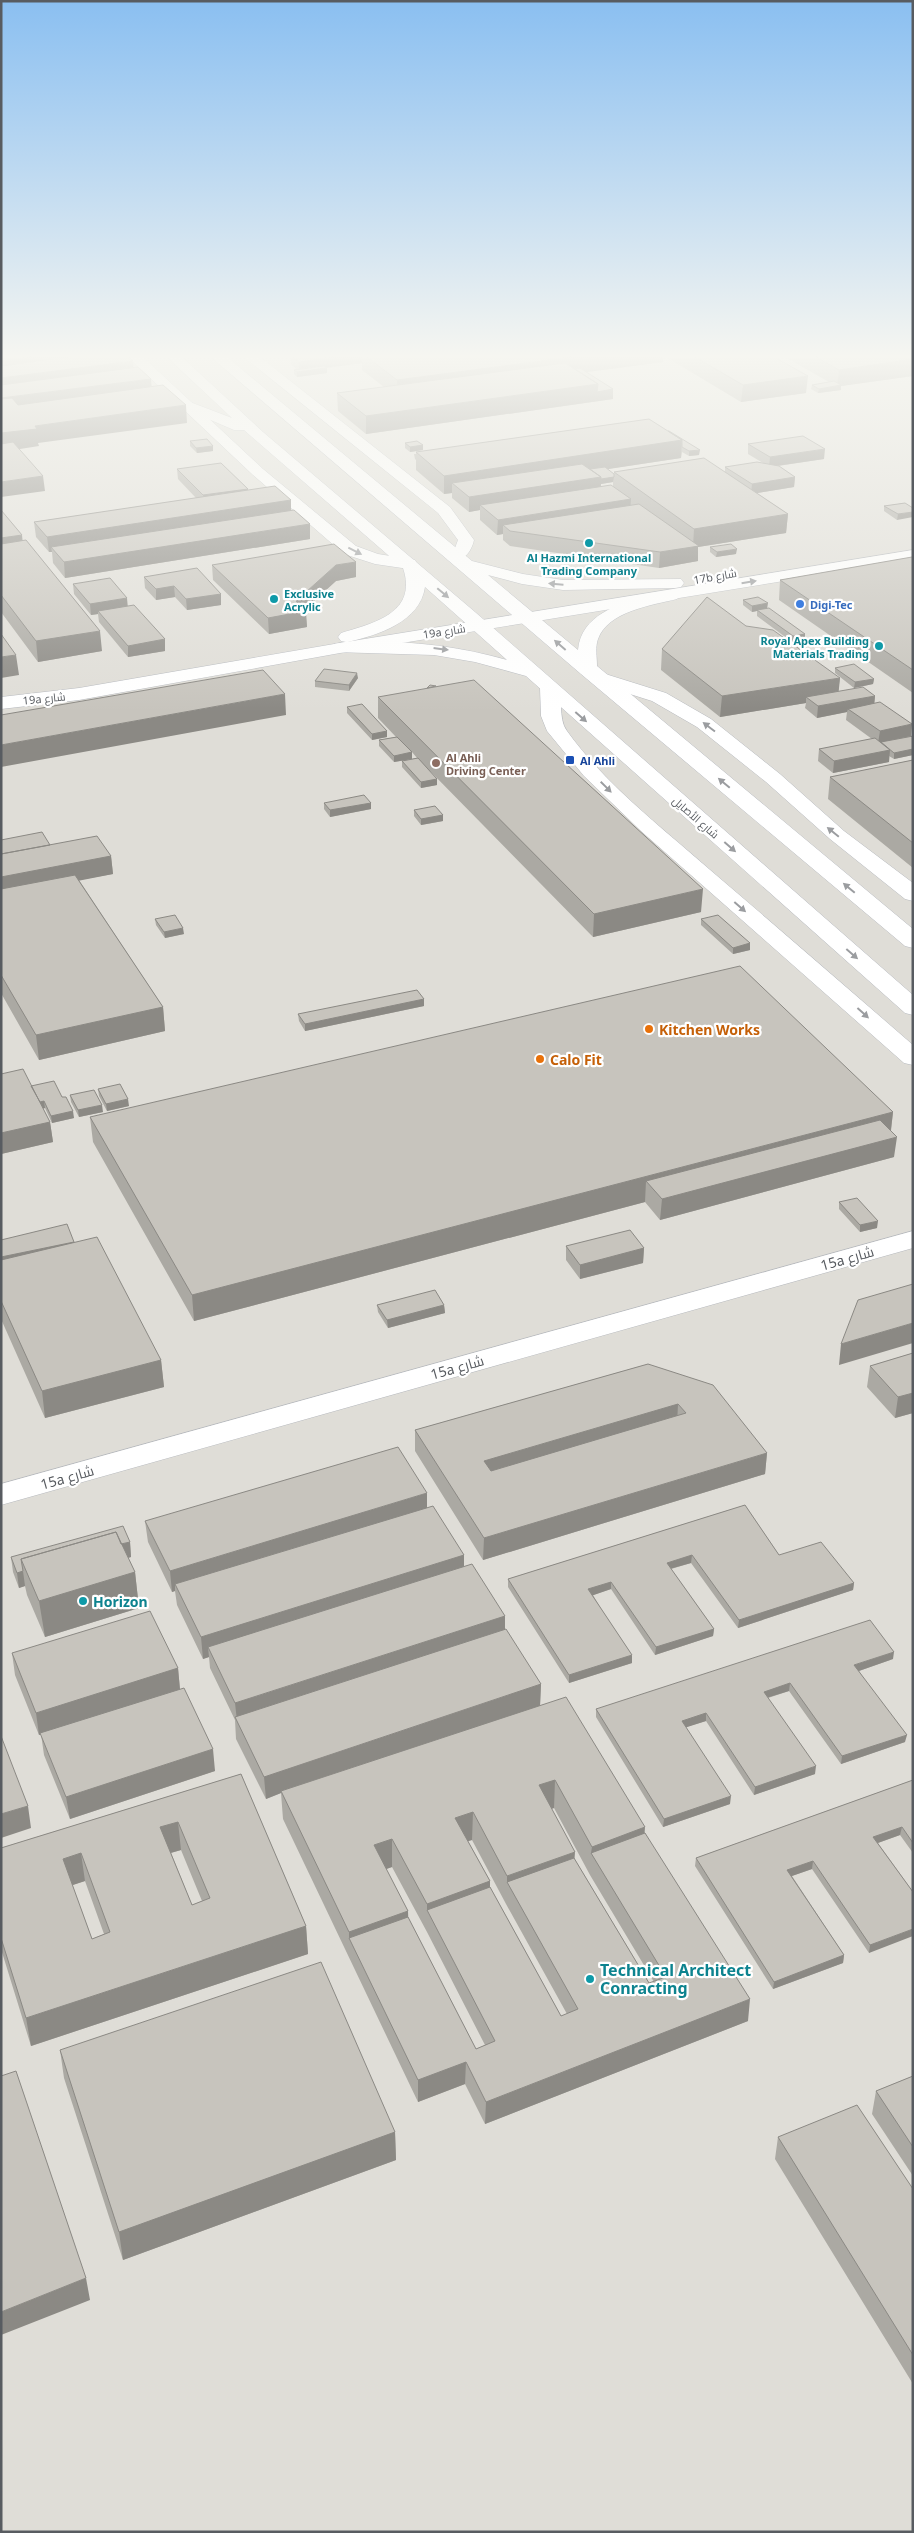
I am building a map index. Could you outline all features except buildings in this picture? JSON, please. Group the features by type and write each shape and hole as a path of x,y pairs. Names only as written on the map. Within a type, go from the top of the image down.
{"street":[{"path":"262,475 350,550 375,559 410,565 417,588 415,595 405,610 381,625 343,642"},
{"name":"شارع الأصايل","path":"305,475 410,565 487,616 542,681 913,1008"},
{"path":"359,475 913,942"},
{"path":"400,475 444,510 466,540 466,546 459,559"},
{"path":"375,536 396,540 412,547 445,574"},
{"name":"17b شارع","path":"673,589 913,539"},
{"name":"17b شارع","path":"522,613 673,589 913,555"},
{"path":"459,559 510,576 547,584 673,589"},
{"path":"593,674 587,647 589,637 595,628 604,619 622,610 673,589"},
{"name":"19a شارع","path":"5,702 98,681 343,642 487,616 522,613"},
{"path":"487,616 524,638"},
{"path":"343,642 442,649 486,658 542,681 557,731 598,778 648,827 913,1058"},
{"path":"538,649 560,663 659,697 704,723 773,778 837,835 913,894"},
{"name":"15a شارع","path":"1,1495 913,1239"}],"shaded area":[{"path":"1,475 913,475 913,2532 1,2532"}],"place":[{"name":"Al Hazmi International Trading Company","path":"589,543"},
{"name":"Exclusive Acrylic","path":"274,599"},
{"name":"Digi-Tec","path":"800,604"},
{"name":"Royal Apex Building Materials Trading","path":"879,646"},
{"name":"Al Ahli","path":"570,760"},
{"name":"Al Ahli Driving Center","path":"436,763"},
{"name":"Kitchen Works","path":"649,1029"},
{"name":"Calo Fit","path":"540,1059"},
{"name":"Horizon","path":"83,1601"},
{"name":"Technical Architect Conracting","path":"590,1979"}]}
